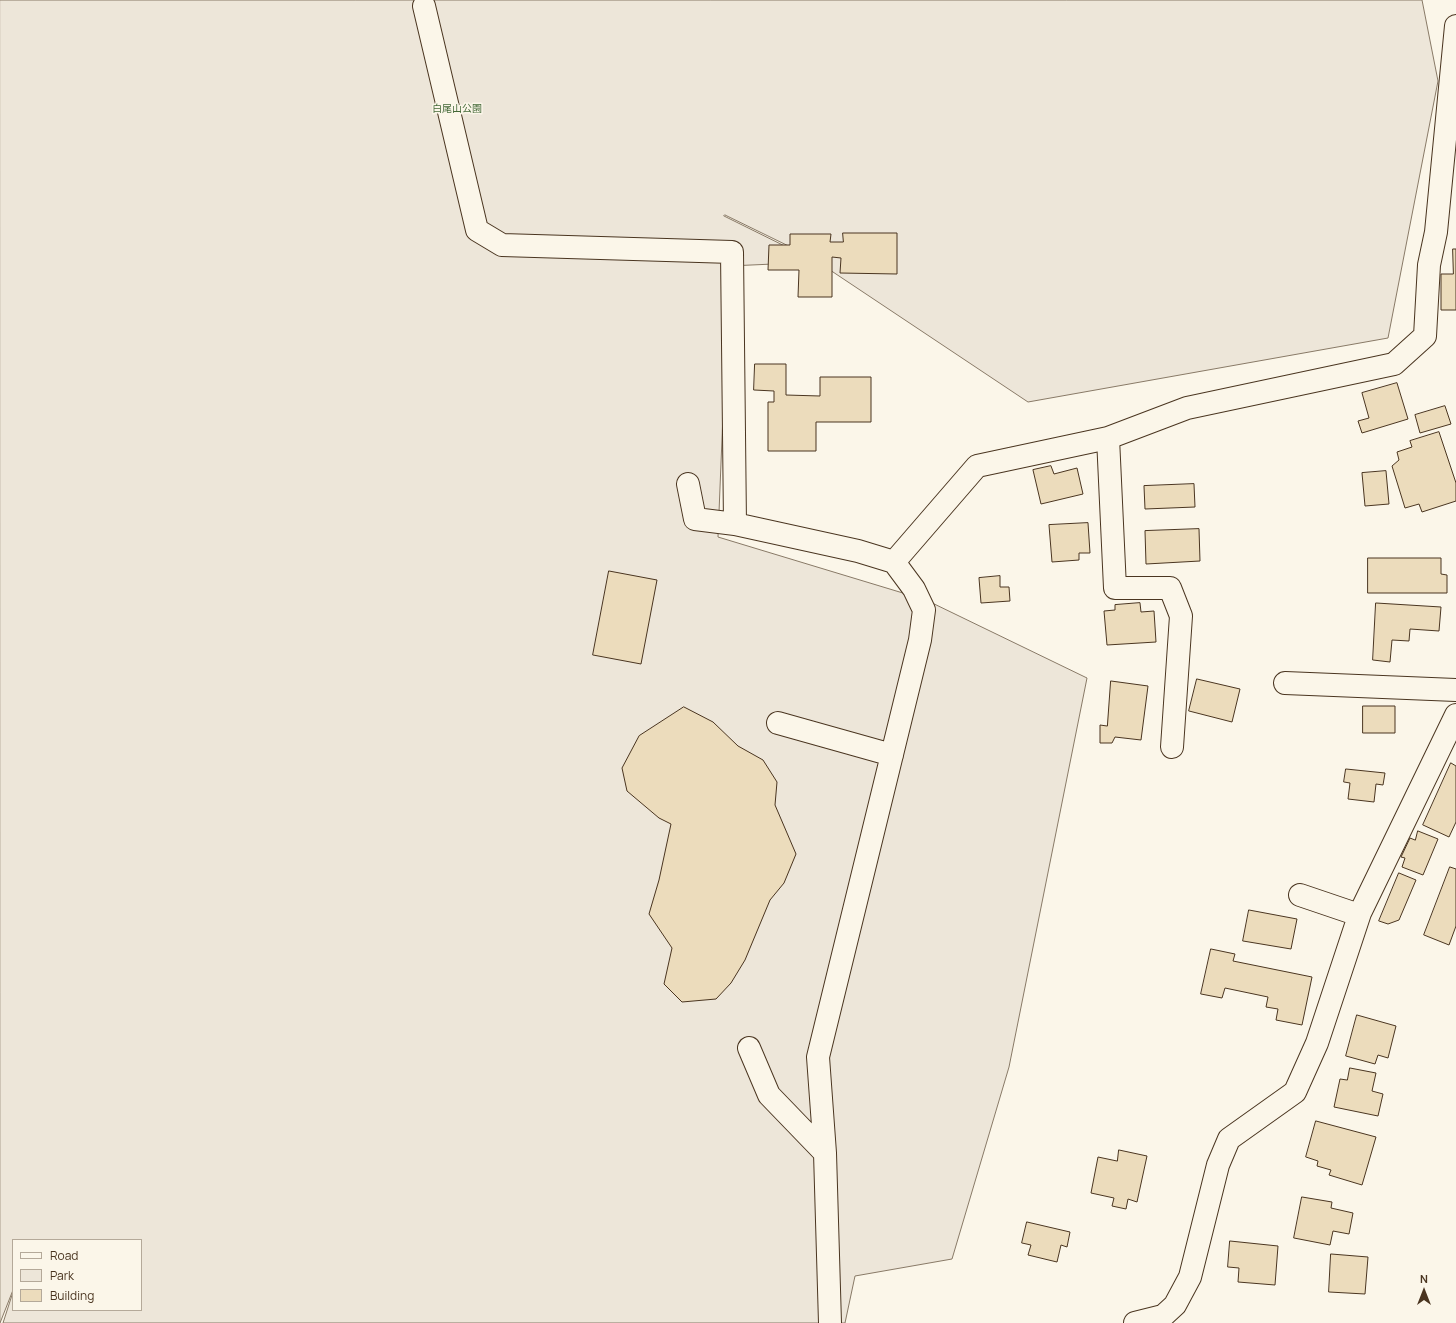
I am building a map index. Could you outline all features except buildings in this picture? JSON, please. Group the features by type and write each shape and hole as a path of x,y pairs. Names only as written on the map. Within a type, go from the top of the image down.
{"street":[{"path":"424,6 477,230 502,245 732,252 735,524"},
{"path":"894,562 977,466 1108,438 1187,408 1394,364 1425,336 1430,265 1436,232 1456,26"},
{"path":"1108,438 1116,588 1170,588 1181,616 1172,747"},
{"path":"688,484 695,519 735,524 858,551 894,562 914,589 924,610 920,640 818,1057 824,1153 830,1323"},
{"path":"1285,683 1456,690"},
{"path":"1135,1323 1168,1320 1190,1277 1218,1165 1229,1139 1295,1092 1317,1043 1359,915 1456,715"},
{"path":"778,723 892,755"},
{"path":"1300,895 1359,915"},
{"path":"749,1048 769,1095 824,1153"}],"green space":[{"name":"白尾山公園","path":"0,0 1422,0 1438,81 1388,338 1028,402 818,262 729,266 718,537 926,600 1087,678 1009,1067 952,1259 855,1276 845,1323 3,1323 12,1295 12,1311 142,1311 142,1239 12,1239 12,1293 0,1323","holes":["725,215 807,255 813,260 724,216"]}]}
